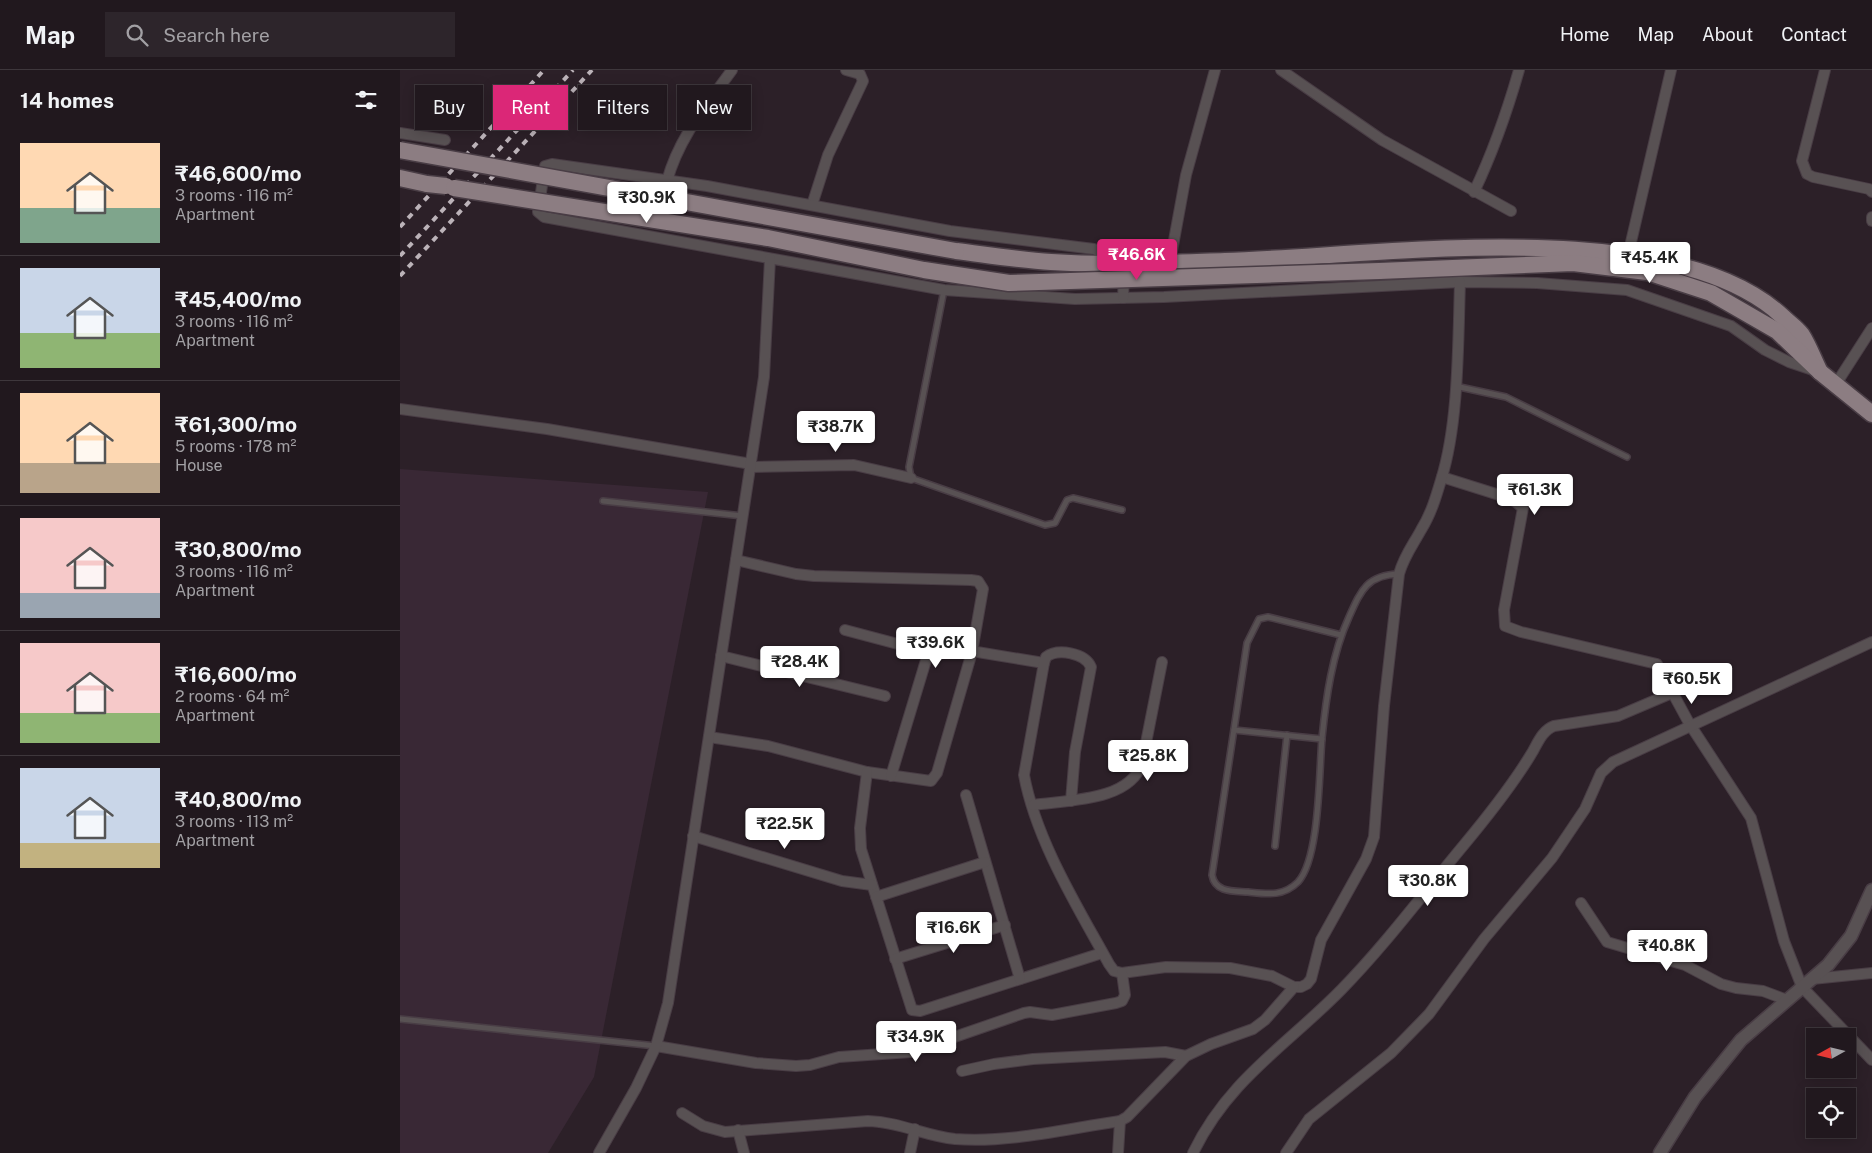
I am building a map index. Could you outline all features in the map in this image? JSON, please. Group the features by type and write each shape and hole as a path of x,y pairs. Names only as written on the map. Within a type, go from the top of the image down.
{"main road":[{"path":"400,150 956,251 1050,262 1125,264 1484,248 1628,254 1694,270 1733,283 1769,304 1802,334 1820,372"},
{"path":"400,178 768,238 924,270 1009,283 1573,263 1647,272 1720,298 1777,331 1820,372 1872,414"}],"street":[{"path":"667,181 676,151 695,120 732,70"},
{"path":"812,205 828,155 863,81 860,74 846,70"},
{"path":"1170,262 1186,175 1215,70"},
{"path":"1282,70 1382,140 1511,211"},
{"path":"1474,192 1505,120 1519,70"},
{"path":"1628,254 1671,70"},
{"path":"1825,70 1802,162 1803,168 1813,177 1872,192"},
{"path":"400,133 445,140"},
{"path":"1123,298 1125,264 1094,249 950,231 812,205 667,181 549,164 545,166 538,212 544,217 944,290 1075,298 1123,298 1460,282 1538,283 1627,290 1731,326 1773,354 1789,362 1820,372"},
{"path":"599,1153 636,1088 656,1046 668,1003 764,377 770,259"},
{"path":"1071,801 1075,752 1091,667 1088,660 1083,657 1058,652 1046,657 1044,663 1037,711 1025,763 1027,789 1051,856 1102,953 1114,971 1122,972 1166,967 1230,968 1272,976 1294,987 1301,988 1311,978 1321,940 1366,859 1374,837 1384,706 1399,574 1403,558 1432,509 1442,477 1451,430 1460,282"},
{"path":"1836,384 1872,328"},
{"path":"400,409 547,429 751,464 751,467 854,465 911,478"},
{"path":"1442,477 1512,499 1523,508 1504,610 1505,626 1521,632 1657,664 1690,725 1751,818 1784,941 1807,983 1872,1060"},
{"path":"709,737 768,746 867,772 926,782 935,779 972,652 983,589 978,581 814,576 796,574 736,560"},
{"path":"845,630 928,652"},
{"path":"1286,1153 1309,1119 1391,1053 1429,1014 1484,939 1552,858 1585,809 1601,773 1613,762 1872,642"},
{"path":"891,776 930,647 935,646 1044,663"},
{"path":"721,656 885,696"},
{"path":"1032,805 1098,796 1131,781 1140,771 1162,662"},
{"path":"1193,1153 1204,1130 1222,1103 1278,1046 1343,988 1481,825 1523,767 1546,730 1554,726 1618,716 1673,696"},
{"path":"867,772 860,842 910,1007 915,1011 1102,953"},
{"path":"966,795 1020,979"},
{"path":"693,836 842,881 872,885"},
{"path":"876,897 985,862"},
{"path":"1660,1153 1695,1097 1741,1040 1828,965 1851,936 1872,890"},
{"path":"1581,903 1607,942 1685,965 1721,984 1763,991 1787,1000"},
{"path":"895,959 1005,926"},
{"path":"656,1046 756,1063 796,1066 810,1065 839,1057 911,1052 1024,1013 1052,1015 1116,1003 1122,1000 1125,995 1122,972"},
{"path":"1807,983 1872,973"},
{"path":"682,1113 703,1126 714,1130 868,1121 888,1122 953,1138 981,1140 1014,1138 1120,1121 1127,1117 1186,1056 1205,1046 1253,1029 1265,1020 1294,987"},
{"path":"962,1071 994,1064 1034,1059 1164,1052 1186,1056"},
{"path":"1118,1153 1120,1121"},
{"path":"910,1153 915,1129"},
{"path":"738,1130 744,1153"}],"lane":[{"path":"944,290 909,467 911,478 1045,525 1055,523 1067,500 1073,498 1122,510"},
{"path":"1455,386 1506,397 1627,457"},
{"path":"603,501 743,516"},
{"path":"1340,635 1280,618 1259,619 1247,642 1212,875 1213,881 1224,890 1275,895 1288,890 1299,881 1306,868 1311,848 1319,794 1322,739 1330,681 1340,635 1356,602 1370,581 1380,576 1399,574"},
{"path":"1234,730 1322,739"},
{"path":"1275,846 1287,735"},
{"path":"400,1019 656,1046"}],"shaded area":[{"path":"400,469 708,492 594,1077 548,1153 400,1153"}],"railway":[{"path":"400,227 544,70"},
{"path":"400,256 573,70"},
{"path":"400,276 592,70"}]}
